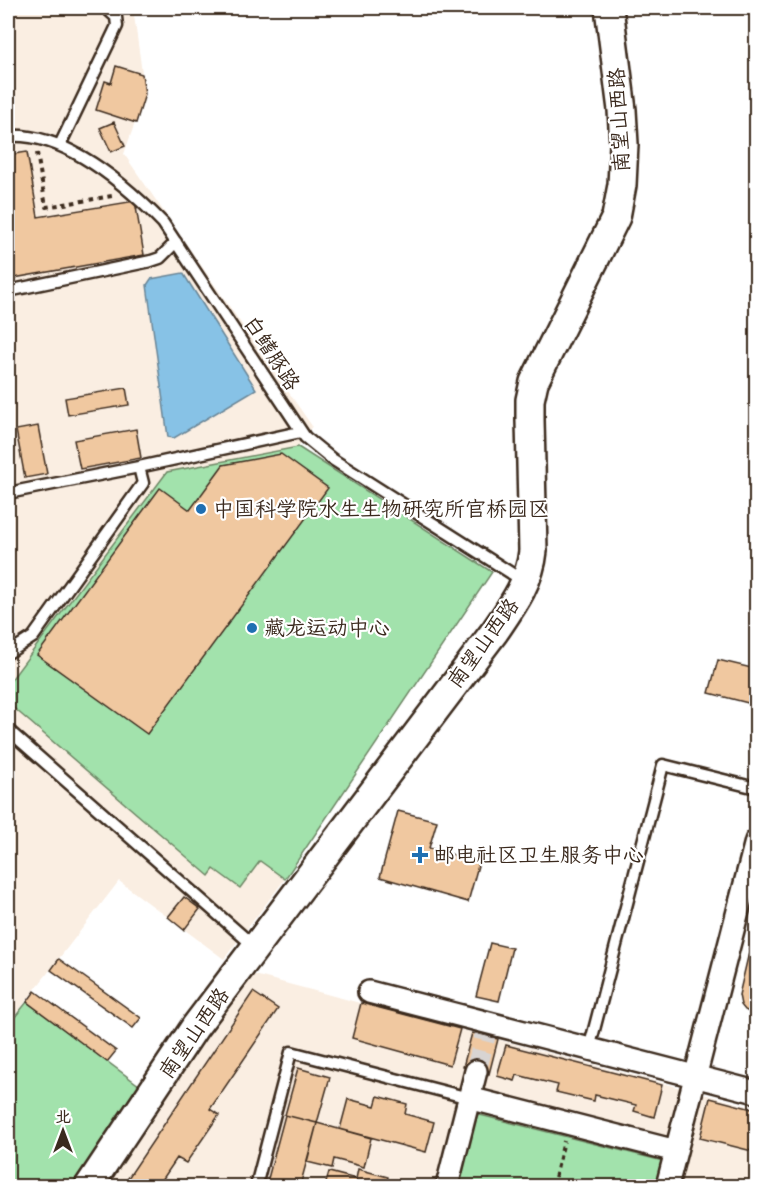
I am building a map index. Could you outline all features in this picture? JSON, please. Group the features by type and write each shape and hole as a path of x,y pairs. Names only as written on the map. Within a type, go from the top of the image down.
{"street":[{"name":"南望山西路","path":"89,1186 195,1027 495,631 525,582 532,563 533,551 530,400 534,382 616,217 622,185 624,144 622,110 609,8"},
{"path":"667,1186 756,841"},
{"path":"369,992 487,1030 589,1049 756,1092"},
{"path":"447,1186 477,1071"},
{"path":"469,1098 676,1151"}],"lane":[{"path":"60,145 117,26 116,17 106,8"},
{"name":"白鳍豚路","path":"8,135 35,138 60,145 98,167 130,193 163,223 300,432 332,459 525,582"},
{"path":"8,291 150,261 160,258 176,242"},
{"path":"8,493 300,432"},
{"path":"8,653 33,637 143,483 139,467"},
{"path":"8,730 256,948"},
{"path":"589,1049 663,765 756,788"},
{"path":"256,1186 291,1052 469,1098"}],"path":[{"path":"35,138 46,207 130,193"},
{"path":"553,1186 568,1124"}],"shaded area":[{"name":"中国科学院水生生物研究所官桥园区","path":"8,8 133,8 145,94 124,154 312,426 298,447 492,572 285,879 224,959 119,881 9,1023 8,1022"},
{"path":"247,973 756,1108 756,1186 100,1186"}],"green space":[{"name":"藏龙运动中心","path":"298,447 492,572 285,879 260,861 240,888 214,869 209,876 8,703 8,684 167,472"},
{"path":"27,1002 140,1086 71,1186 8,1186 8,1022 10,1023"},
{"path":"476,1114 667,1162 661,1186 457,1186"}],"water":[{"path":"183,273 256,389 174,438 168,437 147,285 151,279"}],"building":[{"path":"116,66 142,74 145,94 136,123 96,110 105,81 111,83"},
{"path":"114,122 125,146 111,152 100,128"},
{"path":"27,152 38,217 135,201 144,255 8,279 8,155"},
{"path":"126,388 129,405 68,415 65,398"},
{"path":"38,426 47,474 25,478 16,430"},
{"path":"136,429 141,458 80,469 74,440"},
{"path":"281,454 328,488 147,734 37,655 160,488 190,510 223,465"},
{"path":"718,660 756,669 756,705 709,693"},
{"name":"邮电社区卫生服务中心","path":"398,811 437,821 429,848 479,862 468,902 380,877"},
{"path":"184,897 200,909 184,930 168,917"},
{"path":"490,943 512,948 499,1001 476,996"},
{"path":"751,944 756,945 756,1016 745,1010 741,1005 739,995"},
{"path":"59,959 141,1018 133,1028 51,970"},
{"path":"35,991 116,1051 107,1062 27,1002"},
{"path":"253,992 278,1009 210,1109 219,1115 186,1163 177,1158 158,1186 134,1186 126,1181"},
{"path":"361,1003 460,1029 450,1065 352,1038"},
{"path":"472,1033 498,1039 489,1074 463,1067"},
{"path":"506,1045 662,1085 654,1117 634,1111 636,1105 595,1095 594,1101 556,1092 558,1085 517,1075 515,1081 497,1076"},
{"path":"298,1068 330,1077 317,1123 285,1115"},
{"path":"378,1096 407,1104 405,1114 434,1122 426,1152 340,1129 348,1099 375,1106"},
{"path":"710,1098 756,1110 756,1152 700,1138"},
{"path":"285,1115 317,1123 300,1186 266,1186"},
{"path":"317,1123 371,1138 364,1167 334,1159 332,1168 307,1162"},
{"path":"358,1169 388,1177 386,1186 325,1186 329,1172 356,1179"}],"tunnel":[{"path":"476,1071 485,1036"}],"place":[{"name":"中国科学院水生生物研究所官桥园区","path":"201,509"},
{"name":"藏龙运动中心","path":"252,628"},
{"name":"邮电社区卫生服务中心","path":"420,855"}]}
